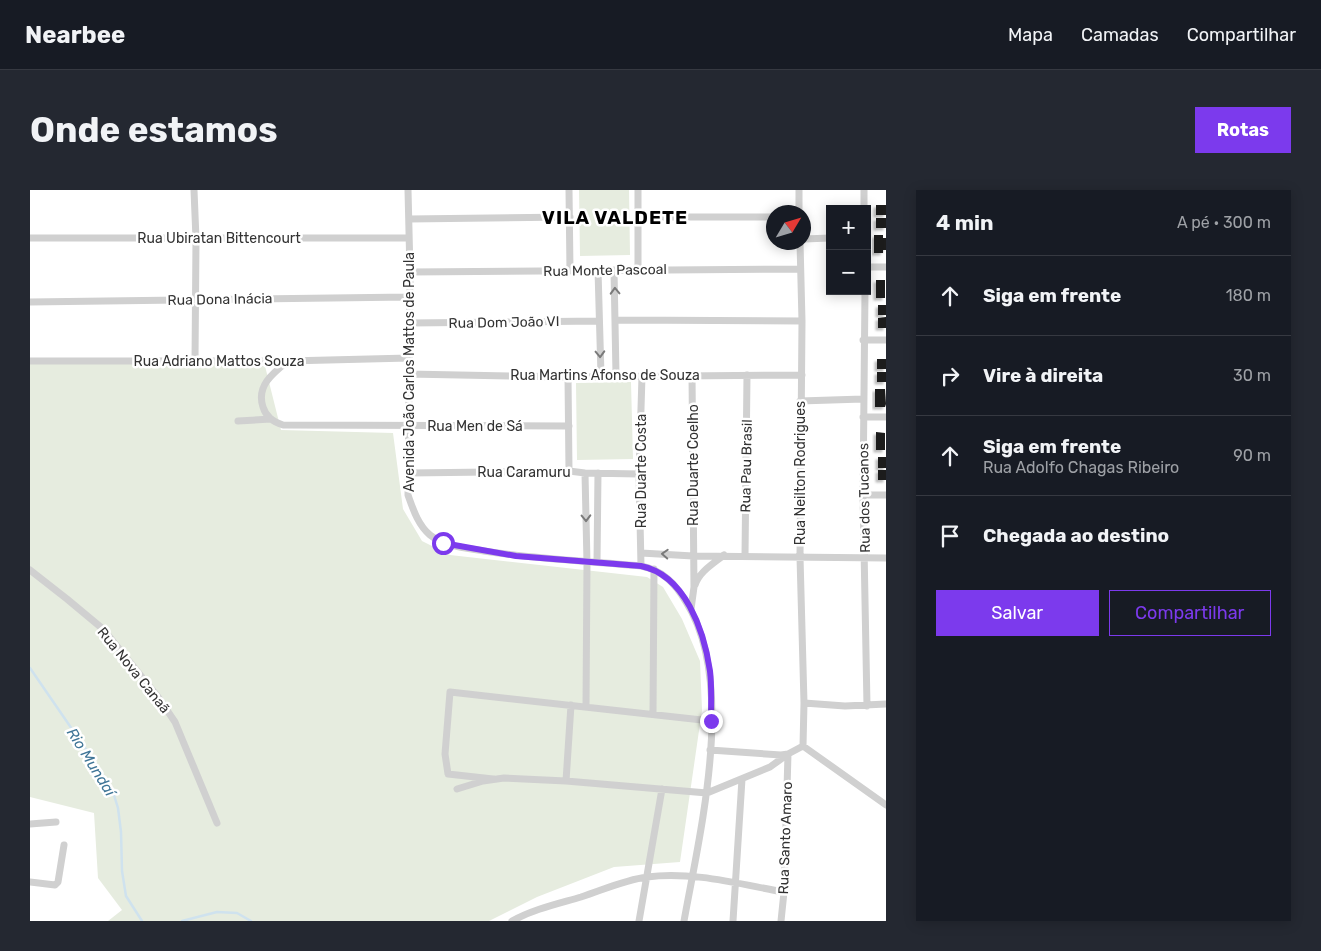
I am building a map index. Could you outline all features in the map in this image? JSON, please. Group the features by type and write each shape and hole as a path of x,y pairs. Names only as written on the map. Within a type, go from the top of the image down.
{"street":[{"path":"194,190 196,239 195,361"},
{"name":"Avenida João Carlos Mattos de Paula","path":"408,190 410,272 408,495 416,518 429,534 443,543 516,556 641,566 654,569 665,576 678,589 691,609"},
{"path":"569,190 570,270"},
{"path":"638,190 638,269"},
{"path":"799,190 799,205"},
{"path":"864,190 864,205"},
{"path":"638,217 766,217"},
{"path":"408,219 570,218"},
{"name":"Rua Ubiratan Bittencourt","path":"30,238 408,238"},
{"path":"811,239 826,238"},
{"name":"Rua Neilton Rodrigues","path":"800,250 802,321 800,557 804,703 803,746"},
{"path":"871,267 886,267"},
{"name":"Rua Monte Pascoal","path":"410,272 800,269"},
{"path":"598,270 601,375"},
{"path":"614,270 616,375"},
{"name":"Rua dos Tucanos","path":"864,295 863,495 867,706"},
{"name":"Rua Dona Inácia","path":"30,302 410,297"},
{"name":"Rua Dom João VI","path":"409,323 599,320"},
{"path":"616,320 802,321"},
{"path":"864,340 886,340"},
{"name":"Rua Adriano Mattos Souza","path":"30,361 288,361 409,358"},
{"path":"268,416 261,398 264,386 274,372 288,361"},
{"name":"Rua Martins Afonso de Souza","path":"408,374 568,377 601,375 802,374"},
{"name":"Rua Duarte Coelho","path":"691,609 694,588 692,375"},
{"name":"Rua Pau Brasil","path":"744,556 747,375"},
{"name":"Rua Duarte Costa","path":"641,566 639,474 642,376"},
{"path":"568,377 569,471"},
{"path":"800,401 863,399"},
{"name":"Rua Men de Sá","path":"238,421 268,416 283,425 569,426"},
{"path":"863,416 886,417"},
{"name":"Rua Caramuru","path":"409,473 569,471 639,474"},
{"path":"585,473 587,562 586,706"},
{"path":"597,562 598,473"},
{"path":"863,495 886,495"},
{"path":"641,553 693,556 886,558"},
{"path":"694,588 704,571 724,555"},
{"path":"653,714 654,569"},
{"name":"Rua Nova Canaã","path":"30,570 103,630 158,697 174,722 217,823"},
{"path":"684,921 707,793 711,721 710,673 707,654 691,609"},
{"path":"711,721 450,692 445,754 448,774 493,779 566,781 707,793 770,767 803,746 886,804"},
{"path":"804,703 845,706 886,704"},
{"path":"566,781 571,705"},
{"path":"710,750 788,754"},
{"name":"Rua Santo Amaro","path":"781,921 784,892 788,754"},
{"path":"457,789 493,779"},
{"path":"733,921 742,779"},
{"path":"639,921 662,789"},
{"path":"30,824 56,822"},
{"path":"30,882 55,885 58,882 64,845"},
{"path":"512,921 542,908 592,894 611,886 647,877 692,876 784,892"}],"shaded area":[{"path":"579,190 629,190 630,255 580,256"},
{"path":"30,360 265,366 281,430 393,433 403,509 422,541 450,555 647,577 663,587 682,619 700,661 702,710 680,862 614,867 537,897 489,921 108,921 122,910 98,878 94,813 30,797"},
{"path":"631,382 633,459 577,460 576,383"}],"building":[{"path":"876,205 886,205 886,215 876,215"},
{"path":"876,218 886,218 886,228 876,228"},
{"path":"874,235 883,235 883,238 886,238 886,250 883,250 883,253 874,253"},
{"path":"876,280 885,280 885,298 876,298"},
{"path":"878,305 886,305 886,315 878,315"},
{"path":"886,317 886,328 878,328 878,318"},
{"path":"877,359 886,359 886,369 877,369"},
{"path":"877,372 886,372 886,382 877,382"},
{"path":"875,389 885,389 885,407 875,407"},
{"path":"876,432 885,433 885,450 876,450"},
{"path":"878,457 886,457 886,468 878,468"},
{"path":"878,470 886,470 886,480 878,480"}],"waterway":[{"name":"Rio Mundaí","path":"30,668 113,792 118,808 122,871 126,896 142,921"},
{"name":"Rio Mundaí","path":"182,921 217,912 237,913 251,921"}],"district":[{"name":"VILA VALDETE","path":"615,217"}],"route":[{"path":"443,543 516,556 641,566 654,569 665,576 678,589 691,609 707,654 710,673 711,721"}]}
